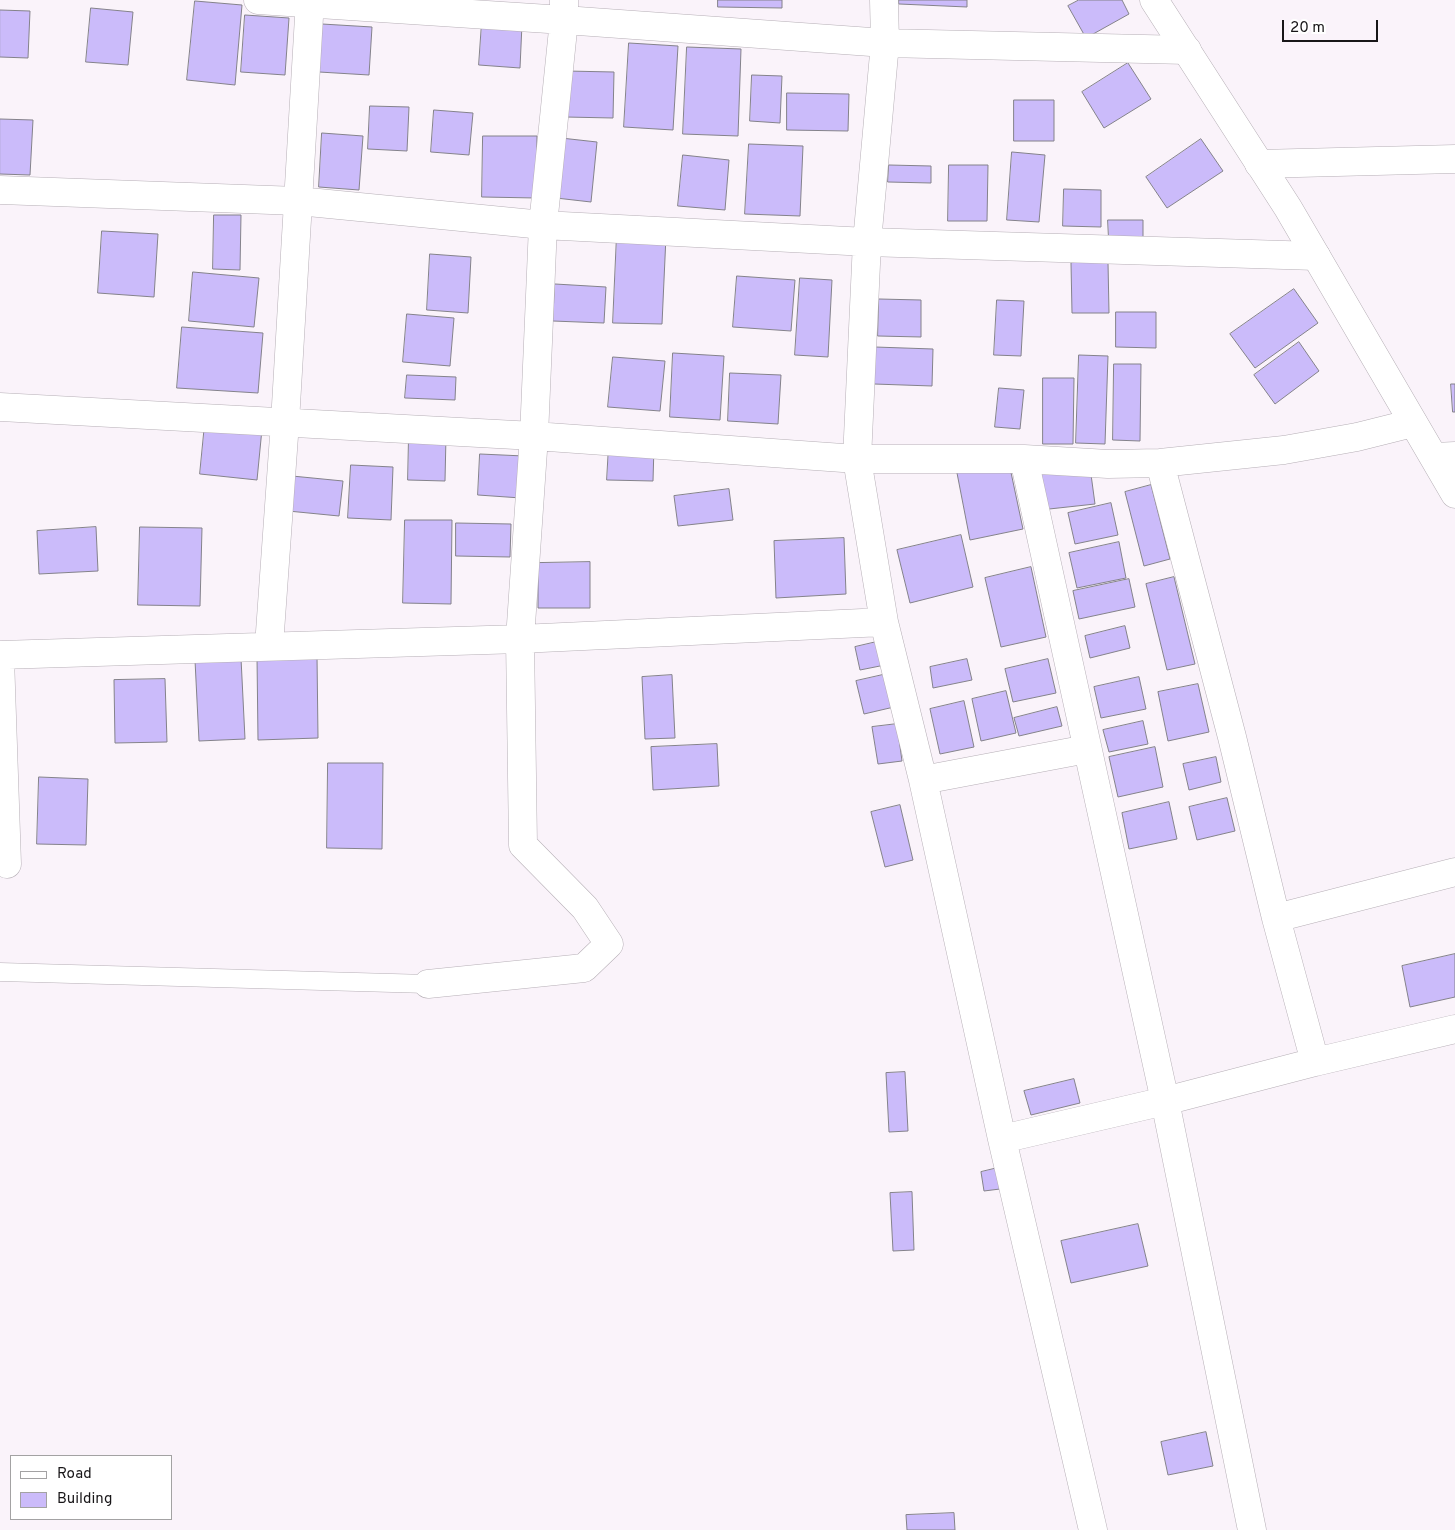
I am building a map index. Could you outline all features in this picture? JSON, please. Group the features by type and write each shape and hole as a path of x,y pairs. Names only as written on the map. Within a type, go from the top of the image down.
{"street":[{"path":"258,0 564,10 885,43 1186,50"},
{"path":"884,0 885,43 867,242 858,459 884,622 923,780 1002,1139 1093,1530"},
{"path":"1154,0 1288,208 1413,423 1445,457 1455,494"},
{"path":"269,646 285,422 310,2"},
{"path":"428,984 584,968 609,944 585,908 523,845 520,639 534,436 543,225 564,10"},
{"path":"1259,164 1455,159"},
{"path":"0,190 298,201 543,225 867,242 1316,256"},
{"path":"0,407 534,436 858,459 1024,459 1108,464 1160,463 1284,450 1357,437 1413,423"},
{"path":"1024,459 1165,1101 1252,1530"},
{"path":"1160,463 1232,737 1276,918 1315,1062"},
{"path":"7,864 0,656 520,639 884,622"},
{"path":"923,780 1087,749"},
{"path":"1276,918 1455,872"},
{"path":"1002,1139 1165,1101 1315,1062 1455,1029"}],"lane":[{"path":"0,972 428,984"}],"building":[{"path":"718,0 782,0 782,8 718,7"},
{"path":"899,0 967,0 967,7 899,4"},
{"path":"1079,0 1122,0 1129,14 1086,38 1068,6"},
{"path":"195,1 242,5 235,85 187,80"},
{"path":"91,8 133,12 128,65 86,62"},
{"path":"0,10 30,11 28,58 0,57"},
{"path":"245,15 289,18 285,75 241,72"},
{"path":"482,22 522,24 520,68 479,65"},
{"path":"322,24 372,27 369,75 319,72"},
{"path":"629,43 678,46 673,130 624,127"},
{"path":"687,47 741,49 738,136 683,134"},
{"path":"1128,63 1151,99 1104,128 1082,92"},
{"path":"566,71 614,72 613,118 565,117"},
{"path":"752,75 782,76 780,123 750,121"},
{"path":"787,93 849,94 848,131 787,130"},
{"path":"1014,100 1054,100 1054,141 1014,141"},
{"path":"370,106 409,107 407,151 368,149"},
{"path":"434,110 473,113 469,155 431,152"},
{"path":"0,119 33,120 30,175 0,174"},
{"path":"322,133 363,136 359,190 319,187"},
{"path":"483,136 537,136 536,198 482,197"},
{"path":"561,138 597,142 591,202 556,198"},
{"path":"1201,139 1223,171 1167,208 1146,177"},
{"path":"749,144 803,146 800,216 745,214"},
{"path":"1012,152 1045,155 1039,222 1007,220"},
{"path":"683,155 729,160 725,210 678,206"},
{"path":"889,165 931,166 931,183 888,182"},
{"path":"949,165 988,165 987,221 948,221"},
{"path":"1064,189 1101,190 1101,227 1063,226"},
{"path":"214,215 241,215 240,270 213,269"},
{"path":"1108,220 1143,220 1143,240 1109,240"},
{"path":"102,231 158,234 154,297 98,293"},
{"path":"617,234 666,236 662,324 613,323"},
{"path":"430,254 471,257 468,313 427,310"},
{"path":"1108,262 1109,313 1072,313 1071,263"},
{"path":"193,272 259,278 254,327 189,321"},
{"path":"737,276 795,280 791,331 733,327"},
{"path":"800,278 832,280 828,357 795,355"},
{"path":"555,284 606,287 604,323 553,321"},
{"path":"1294,289 1318,323 1255,368 1230,334"},
{"path":"879,299 921,300 921,337 878,336"},
{"path":"997,300 1024,301 1021,356 994,355"},
{"path":"1116,312 1156,312 1156,348 1116,347"},
{"path":"407,314 454,318 450,366 403,362"},
{"path":"182,327 263,333 258,393 177,388"},
{"path":"1299,342 1319,371 1275,404 1254,375"},
{"path":"875,347 933,349 932,386 874,384"},
{"path":"673,353 724,356 720,420 670,417"},
{"path":"1079,355 1108,356 1105,444 1076,443"},
{"path":"613,357 665,361 660,411 608,407"},
{"path":"1114,364 1141,364 1140,441 1113,440"},
{"path":"730,373 781,375 778,424 728,421"},
{"path":"407,375 456,377 455,400 405,398"},
{"path":"1043,378 1074,378 1073,444 1043,444"},
{"path":"1451,384 1455,384 1455,412 1453,412"},
{"path":"999,388 1024,390 1020,429 995,427"},
{"path":"205,423 262,429 257,480 200,474"},
{"path":"409,435 446,436 445,481 408,480"},
{"path":"609,445 654,446 653,481 607,480"},
{"path":"480,454 524,456 521,498 478,495"},
{"path":"1009,463 1023,529 970,540 957,473"},
{"path":"351,465 393,467 391,520 348,518"},
{"path":"1090,467 1095,504 1040,510 1036,473"},
{"path":"292,476 343,481 339,516 288,511"},
{"path":"1151,485 1170,559 1144,566 1125,492"},
{"path":"729,489 733,520 678,526 674,496"},
{"path":"1111,503 1118,535 1075,544 1068,513"},
{"path":"405,520 452,520 451,604 403,603"},
{"path":"456,523 511,524 510,557 456,556"},
{"path":"96,527 98,571 39,574 37,531"},
{"path":"140,527 202,528 200,606 138,605"},
{"path":"961,535 973,587 910,603 897,550"},
{"path":"844,538 846,594 776,598 774,541"},
{"path":"1119,542 1126,578 1077,588 1069,553"},
{"path":"590,562 590,608 538,608 538,563"},
{"path":"1031,567 1046,637 1001,647 985,578"},
{"path":"1174,577 1195,664 1167,670 1146,584"},
{"path":"1129,579 1135,607 1079,619 1073,591"},
{"path":"1125,626 1130,648 1090,658 1085,636"},
{"path":"885,640 890,664 860,670 855,647"},
{"path":"317,655 318,738 258,740 257,656"},
{"path":"241,658 245,739 199,741 195,660"},
{"path":"967,659 972,680 933,688 930,667"},
{"path":"1048,659 1056,693 1013,702 1005,669"},
{"path":"887,674 894,707 864,714 856,681"},
{"path":"672,675 675,738 645,739 642,677"},
{"path":"1139,677 1146,709 1101,718 1094,687"},
{"path":"165,679 167,742 115,743 114,680"},
{"path":"1198,684 1209,732 1168,741 1158,692"},
{"path":"1006,691 1016,733 981,741 972,699"},
{"path":"964,701 974,747 940,754 930,709"},
{"path":"1057,707 1062,726 1019,736 1014,718"},
{"path":"1143,721 1148,744 1109,752 1103,730"},
{"path":"897,724 902,761 878,764 872,727"},
{"path":"717,744 719,786 653,790 651,747"},
{"path":"1155,747 1163,787 1118,797 1109,757"},
{"path":"1216,757 1221,782 1189,790 1183,764"},
{"path":"328,763 383,763 382,849 327,848"},
{"path":"39,777 88,779 86,845 37,844"},
{"path":"1227,798 1235,831 1197,840 1189,807"},
{"path":"1169,802 1177,839 1129,849 1122,813"},
{"path":"900,805 913,860 885,867 871,812"},
{"path":"1455,954 1455,997 1410,1007 1402,966"},
{"path":"905,1072 908,1131 889,1132 886,1073"},
{"path":"1074,1079 1080,1103 1031,1115 1024,1091"},
{"path":"1006,1166 1008,1188 984,1191 981,1172"},
{"path":"912,1192 914,1250 893,1251 890,1193"},
{"path":"1138,1224 1148,1266 1071,1283 1061,1241"},
{"path":"1206,1432 1213,1466 1168,1475 1161,1442"},
{"path":"954,1513 955,1530 907,1530 906,1515"}]}
